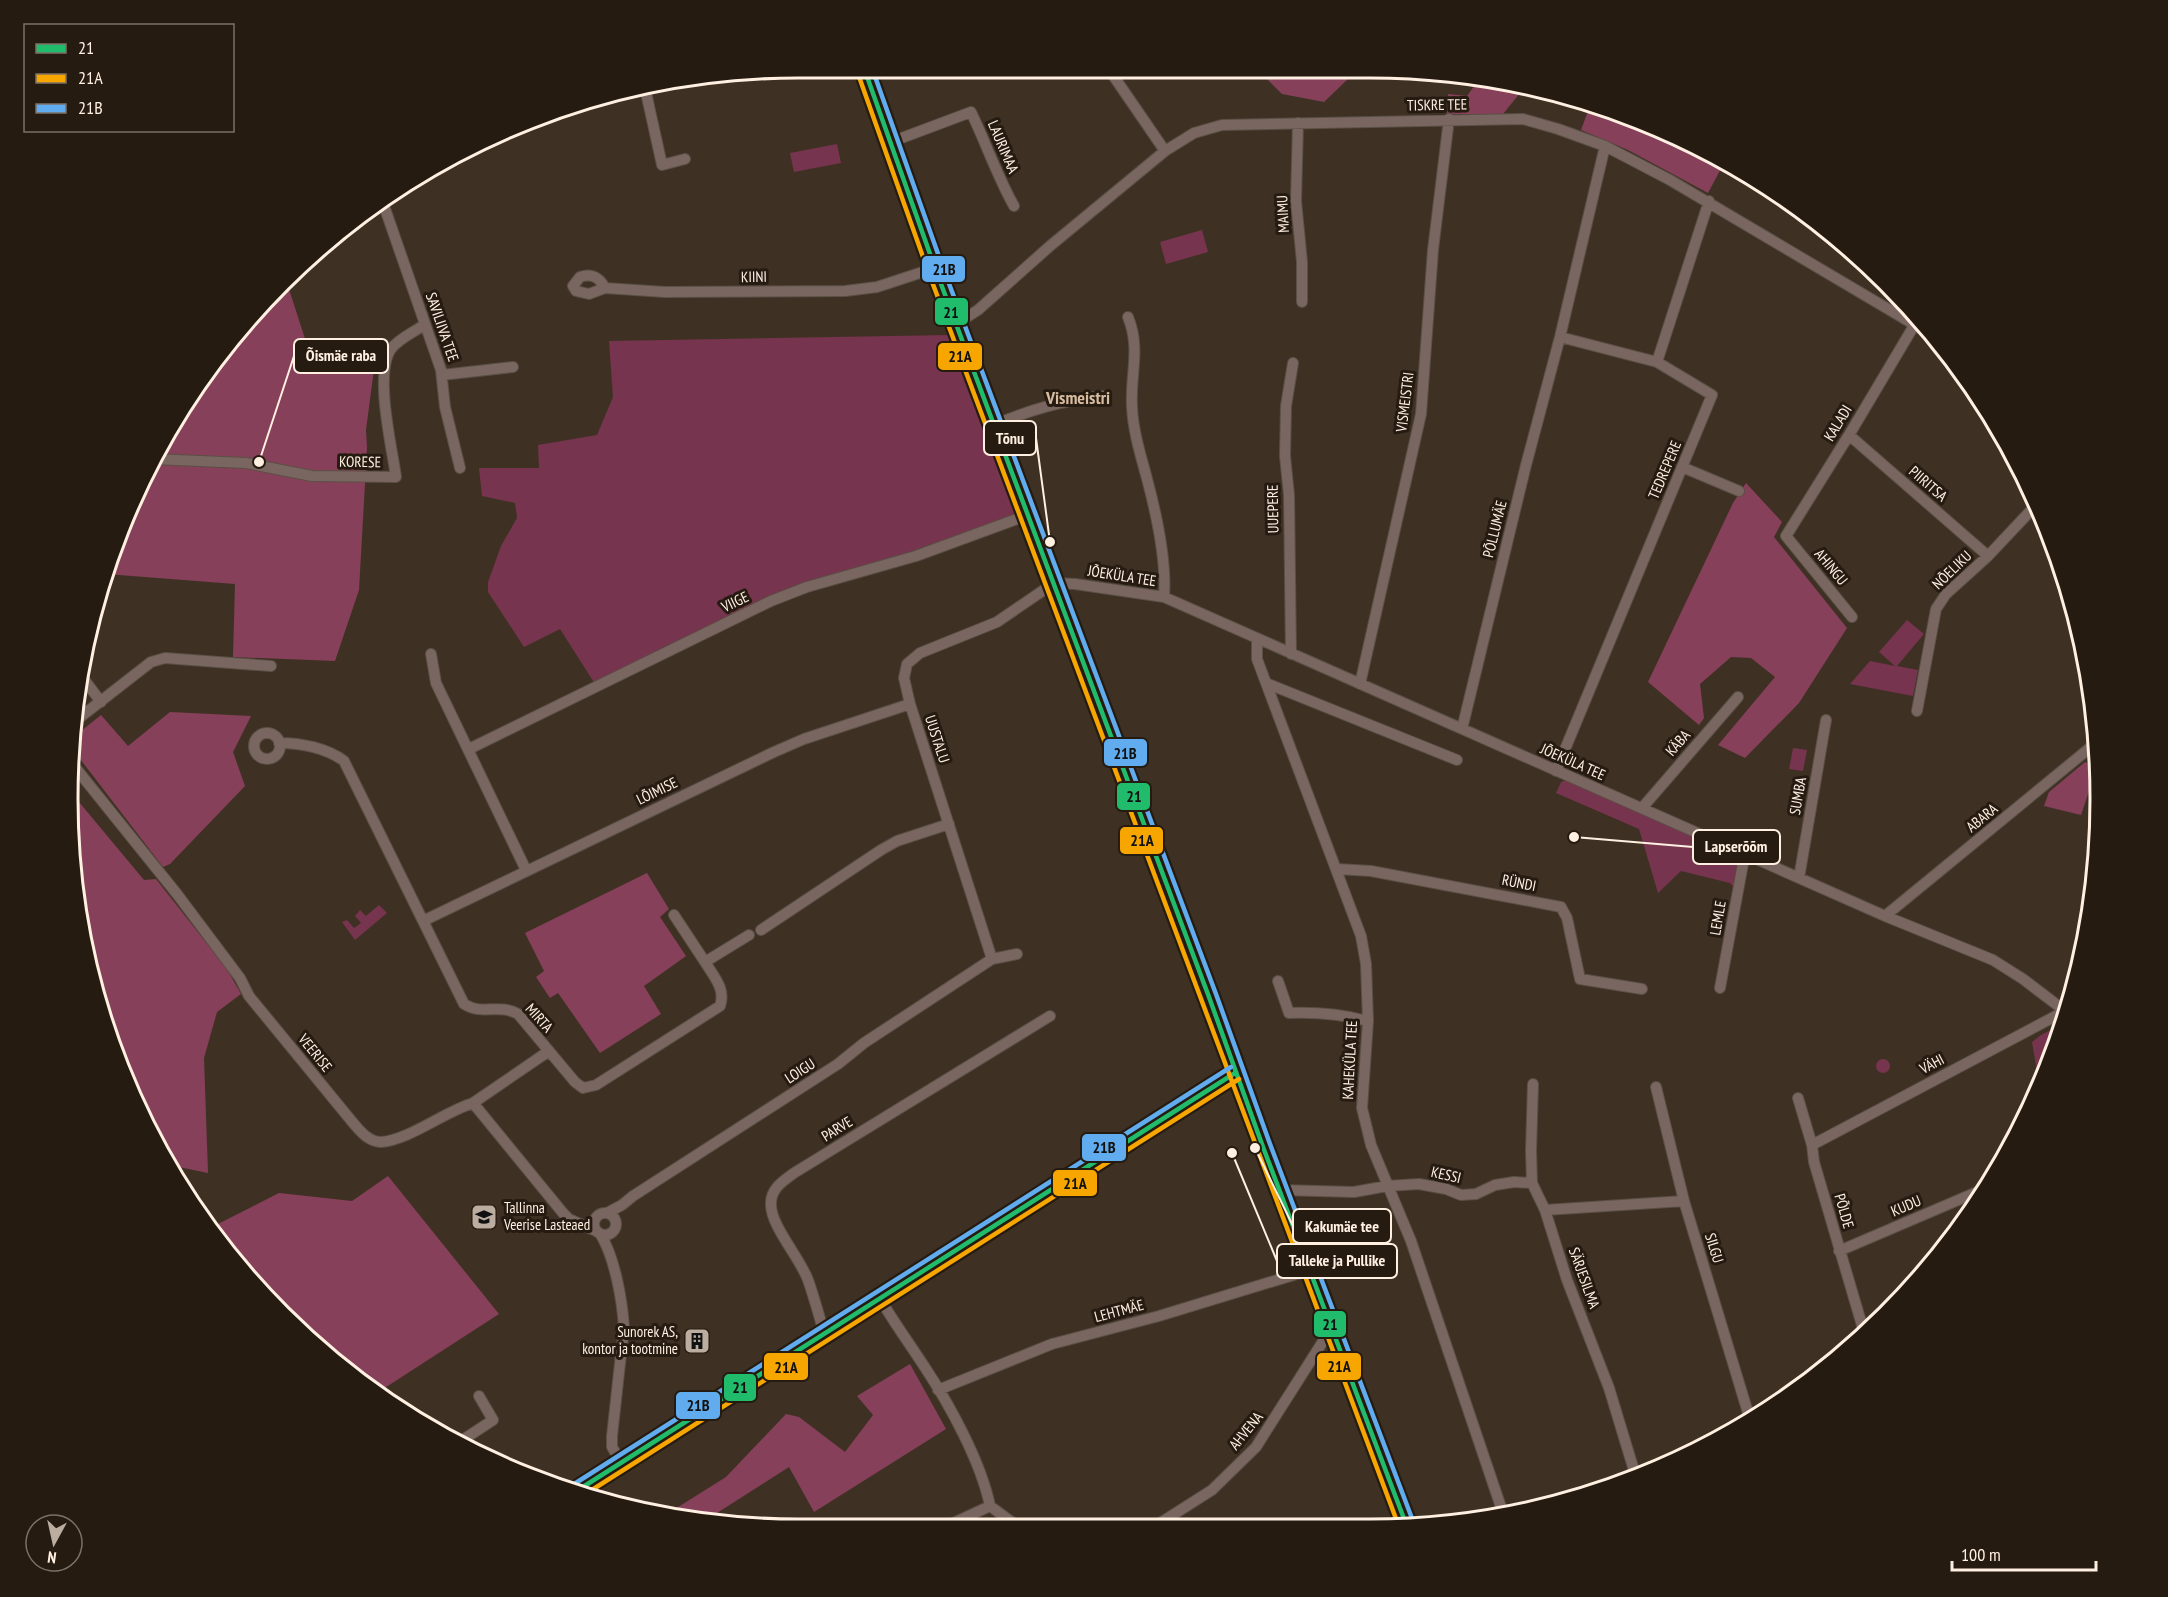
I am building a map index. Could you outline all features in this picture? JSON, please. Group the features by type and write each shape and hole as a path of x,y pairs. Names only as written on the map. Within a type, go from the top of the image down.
{"street":[{"path":"868,78 935,268 1404,1518"},
{"path":"1115,78 1165,151"},
{"path":"646,95 662,165 685,159"},
{"name":"LAURIMAA","path":"891,142 971,112 986,143 999,180 1014,206"},
{"name":"TISKRE TEE","path":"956,324 978,310 1050,246 1165,151 1194,133 1222,125 1449,119 1523,119 1605,146 1709,201 1908,320"},
{"name":"VISMEISTRI","path":"1360,684 1420,414 1433,250 1449,119"},
{"name":"MAIMU","path":"1298,123 1296,201 1302,262 1302,302"},
{"name":"PÕLLUMÄE","path":"1462,729 1605,146"},
{"path":"1560,337 1657,362 1709,201"},
{"name":"SAVILIIVA TEE","path":"385,209 442,375 446,407 460,468"},
{"name":"KIINI","path":"604,288 600,280 591,275 585,275 577,279 574,289 579,293 589,294 604,288 665,292 845,291 877,287 935,268"},
{"path":"1128,317 1134,331 1136,349 1132,407 1138,444 1152,498 1165,579 1164,597"},
{"name":"KORESE","path":"163,459 246,463 312,476 396,477 384,398 384,374 390,351 396,344 424,325"},
{"name":"KALADI","path":"1786,536 1914,326"},
{"name":"TEDREPERE","path":"1556,771 1712,395 1657,362"},
{"name":"UUEPERE","path":"1292,654 1289,495 1285,456 1286,406 1293,363"},
{"path":"442,375 513,367"},
{"path":"994,425 1029,410 1067,400 1102,396"},
{"name":"PIIRITSA","path":"1849,435 1988,556"},
{"path":"1682,467 1739,491"},
{"name":"NÕELIKU","path":"1917,711 1936,609 1946,594 1988,556 2030,511"},
{"name":"VIIGE","path":"469,749 771,601 807,587 916,556 1028,515"},
{"name":"AHINGU","path":"1786,536 1852,617"},
{"name":"JÕEKÜLA TEE","path":"1054,583 1164,597 1885,916 1992,960 2024,979 2059,1005"},
{"name":"UUSTALU","path":"992,959 910,704 904,678 907,664 920,653 998,622 1054,583"},
{"name":"KAHEKÜLA TEE","path":"1257,639 1257,659 1361,936 1366,964 1368,1021 1362,1108 1371,1145 1411,1241 1501,1507"},
{"path":"431,654 436,683 526,870"},
{"path":"83,715 151,662 165,658 271,666"},
{"path":"1266,683 1457,760"},
{"path":"87,684 101,702"},
{"name":"KÄBA","path":"1642,808 1738,697"},
{"name":"LÕIMISE","path":"423,921 774,752 804,739 910,704"},
{"name":"SUMBA","path":"1799,878 1826,720"},
{"name":"MIRTA","path":"279,742 312,747 344,761 464,1004 472,1009 480,1010 508,1008 518,1014 575,1082 583,1088 596,1085 720,1006 723,997 722,989 705,962"},
{"name":"ABARA","path":"1885,916 2088,749"},
{"name":"VEERISE","path":"79,772 177,894 240,978 249,996 368,1138 380,1142 404,1136 457,1108 473,1103 549,1051"},
{"path":"761,930 881,850 949,824"},
{"name":"LEMLE","path":"1720,988 1745,853"},
{"name":"RÜNDI","path":"1337,869 1371,871 1561,907 1567,918 1581,979 1642,989"},
{"path":"674,915 705,962 749,935"},
{"path":"992,959 1017,954"},
{"name":"LOIGU","path":"621,1462 612,1447 612,1437 624,1327 609,1249 612,1221 622,1205 838,1064 864,1043 992,959"},
{"path":"1278,981 1289,1013 1343,1014 1368,1021"},
{"name":"VÄHI","path":"1812,1145 2056,1015"},
{"name":"PARVE","path":"824,1333 807,1278 775,1221 770,1206 773,1193 794,1173 1050,1016"},
{"path":"584,1486 1235,1073"},
{"name":"SÄRJESILMA","path":"1533,1084 1532,1183 1545,1210 1567,1280 1609,1388 1633,1468"},
{"name":"SILGU","path":"1656,1087 1684,1201 1748,1411"},
{"name":"PÕLDE","path":"1798,1098 1839,1251 1862,1324"},
{"path":"473,1103 562,1213 578,1223 598,1233 608,1235 612,1221 601,1213 578,1223"},
{"name":"KESSI","path":"1280,1190 1354,1192 1387,1186 1419,1184 1446,1189 1461,1195 1476,1194 1495,1185 1514,1182 1532,1183"},
{"name":"KUDU","path":"1839,1251 1972,1194"},
{"path":"1545,1210 1684,1201"},
{"path":"596,1217 593,1224 598,1233"},
{"name":"LOIGU","path":"598,1233 609,1249"},
{"name":"LEHTMÄE","path":"938,1390 1052,1344 1159,1316 1310,1270"},
{"path":"879,1297 938,1390 985,1481 990,1506 1008,1519"},
{"name":"AHVENA","path":"1166,1519 1212,1490 1256,1447 1327,1335 1333,1332"},
{"path":"466,1438 493,1420 479,1396"},
{"path":"962,1519 990,1506"}],"shaded area":[{"path":"1266,78 1349,78 1324,102 1282,94"},
{"path":"1474,86 1519,94 1503,114 1447,114 1448,94 1467,96"},
{"path":"1588,112 1645,133 1720,170 1708,193 1628,150 1581,130"},
{"path":"837,144 841,163 794,172 790,153"},
{"path":"1202,230 1208,252 1166,264 1160,242"},
{"path":"289,289 308,348 377,346 366,430 359,590 335,661 233,657 235,584 114,575 152,480 199,398 257,323"},
{"path":"950,335 1019,515 931,547 835,576 595,684 560,629 524,647 488,592 488,582 501,546 517,518 515,503 482,496 479,468 539,468 538,445 597,435 613,397 609,341"},
{"path":"1746,483 1782,522 1774,537 1847,628 1799,703 1745,758 1718,745 1775,677 1751,658 1731,657 1700,684 1704,718 1699,725 1648,682 1733,503"},
{"path":"1907,620 1924,634 1897,666 1918,670 1913,696 1850,684 1870,661 1895,666 1879,652"},
{"path":"170,712 251,716 233,752 245,786 170,864 163,867 80,758 82,730 101,715 128,746"},
{"path":"1793,748 1807,750 1803,771 1789,769"},
{"path":"2085,762 2089,763 2090,789 2081,815 2044,806 2049,792"},
{"path":"1566,780 1739,857 1735,889 1730,883 1681,871 1658,893 1639,829 1556,793 1561,782"},
{"path":"78,801 144,880 156,879 227,969 241,994 217,1012 204,1058 208,1173 180,1167 152,1117 116,1030 92,939 84,893"},
{"path":"647,873 669,909 660,917 686,956 644,986 661,1014 600,1053 558,993 550,998 536,977 544,971 525,933"},
{"path":"379,905 387,913 355,940 342,922 347,920 354,928 361,923 355,916 360,910 366,916"},
{"path":"2052,1029 2037,1070 2032,1042"},
{"path":"1883,1059 1888,1061 1890,1066 1888,1071 1883,1073 1878,1071 1876,1066 1878,1061"},
{"path":"388,1176 499,1314 385,1388 323,1340 289,1308 257,1274 218,1224 279,1193 352,1201"},
{"path":"910,1364 946,1429 814,1512 789,1467 718,1514 676,1508 726,1477 786,1414 799,1417 845,1452 873,1415 857,1396"}],"transit line":[{"name":"21A","path":"859,78 928,271 1396,1518"},
{"name":"21","path":"868,78 935,268 1404,1518"},
{"name":"21B","path":"876,78 942,265 1412,1517"},
{"name":"21B","path":"575,1483 1231,1067"},
{"name":"21","path":"584,1486 1235,1073"},
{"name":"21A","path":"594,1489 1239,1079"}],"place":[{"name":"Õismäe raba","path":"259,462"},
{"name":"Tõnu","path":"1050,542"},
{"name":"Lapserõõm","path":"1574,837"},
{"name":"Kakumäe tee","path":"1255,1148"},
{"name":"Talleke ja Pullike","path":"1232,1153"},
{"name":"Tallinna Veerise Lasteaed","path":"484,1217"},
{"name":"Sunorek AS, kontor ja tootmine","path":"697,1341"}],"district":[{"name":"Vismeistri","path":"1078,398"}]}
